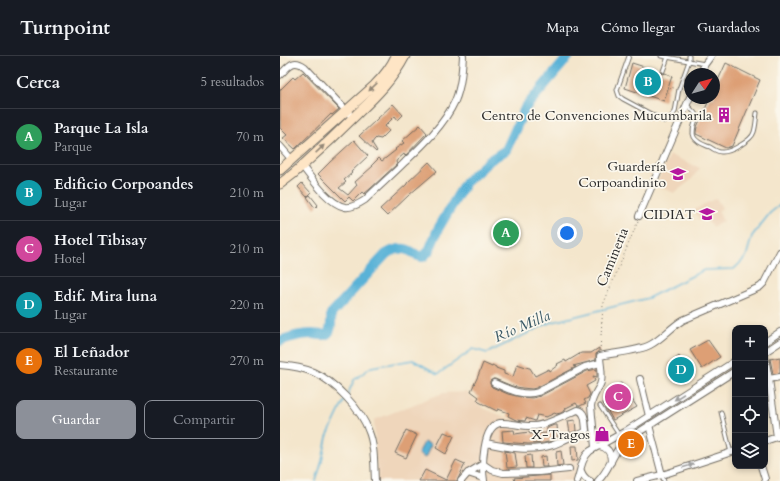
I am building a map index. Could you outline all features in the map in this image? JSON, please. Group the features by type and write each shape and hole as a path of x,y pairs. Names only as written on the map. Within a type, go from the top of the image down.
{"street":[{"path":"280,184 302,166 350,115 386,73 396,56"},
{"path":"280,170 388,83 405,56"},
{"path":"302,166 322,191 338,204 345,207 352,207 365,200 421,147 447,117 455,100 461,80 463,56"},
{"path":"703,68 711,56"},
{"path":"280,74 290,65 300,63 350,115"},
{"path":"639,216 687,105"},
{"path":"280,146 292,160"},
{"path":"597,447 591,406 592,400 602,378 600,356 649,346 683,320 760,287 764,283 780,252"},
{"path":"768,340 780,332"},
{"path":"768,350 780,342"},
{"path":"766,361 778,437 768,440"},
{"path":"494,383 521,393 530,394 538,392 585,367 600,363"},
{"path":"577,481 586,455 732,363"},
{"path":"280,365 314,372 339,389 355,407 370,432 375,481"},
{"path":"597,480 606,472 615,453 628,439 732,373"},
{"path":"769,379 780,377"},
{"path":"640,379 649,416"},
{"path":"468,473 481,479 486,443 489,431 492,427 498,424 506,423 527,426 542,425 577,410 580,410 584,414 585,432 549,446 525,450 486,443"},
{"path":"650,425 663,478"},
{"path":"597,447 603,446 609,452 611,462"},
{"path":"637,481 663,478 732,452"},
{"path":"483,464 492,470 503,473 569,469"},
{"path":"461,481 468,473 483,464"},
{"path":"762,469 765,479"},
{"path":"581,471 586,479 590,481"}],"lane":[{"path":"629,56 617,90 619,96 664,121 670,118 674,112 679,88 689,61 689,56"},
{"path":"661,56 705,64"},
{"path":"663,71 668,58"},
{"path":"687,105 697,116 693,129 695,138 699,142 721,152 729,151 751,138 754,132 757,114"},
{"path":"600,406 619,435"},
{"path":"720,412 732,449"}],"path":[{"name":"Camineria","path":"600,356 604,306 639,216"}],"shaded area":[{"name":"Guardería Corpoandinito","path":"670,155 700,168 690,181 674,193 656,185"},
{"name":"CIDIAT","path":"716,198 722,208 718,211 723,221 712,227 705,217 699,220 694,210"},
{"path":"466,392 483,408 520,423 571,410 588,404 594,425 594,447 575,481 377,481 374,420 443,393"}],"water":[{"path":"424,442 431,445 425,458 418,454"}],"building":[{"path":"632,63 672,76 664,101 625,88"},
{"name":"Centro de Convenciones Mucumbarila","path":"726,63 760,80 732,146 726,148 696,134 697,127 707,104 720,104 720,76"},
{"path":"303,72 339,109 332,115 331,114 295,149 283,138 287,135 280,128 280,90 293,77 295,79"},
{"path":"393,104 403,115 398,120 395,116 385,126 389,131 381,139 376,138 374,140 372,143 377,151 376,152 359,136"},
{"path":"420,125 427,133 405,156 404,154 397,160 397,164 370,189 364,194 362,192 353,201 349,197 345,201 318,174 354,140 368,156 351,172 352,173 344,180 346,182 339,188 348,195 357,185 355,182 373,166 372,165 379,158 382,161 396,150 395,149 404,143 402,141"},
{"path":"429,162 437,171 387,216 380,209"},
{"path":"302,183 311,193 307,197 298,187"},
{"path":"310,195 318,205 315,208 307,197"},
{"path":"708,340 720,357 702,369 690,350"},
{"path":"599,348 599,352 596,354 596,360 573,366 576,367 536,388 532,389 512,386 495,379 490,381 492,387 508,394 533,398 540,396 587,371 597,369 597,377 593,376 595,381 586,386 590,394 588,398 584,400 586,403 578,406 576,403 566,408 561,413 555,413 546,417 537,415 535,421 526,418 525,421 516,420 508,416 509,413 498,409 497,411 479,402 477,400 479,397 471,391 483,363 492,367 492,365 504,371 504,374 513,377 517,364 530,368 535,376 549,369 550,371 558,365 557,364 565,360 566,362 581,353 591,353"},
{"path":"679,356 692,376 682,382 669,364"},
{"path":"780,357 780,373 773,374 770,359"},
{"path":"621,383 637,407 613,420 603,403 607,390"},
{"path":"575,420 576,431 570,433 568,421"},
{"path":"557,425 558,438 552,441 528,444 503,442 502,431 514,430 515,434 529,432 530,434 547,433 547,428"},
{"path":"406,430 417,435 406,458 395,453"},
{"path":"444,432 454,436 446,454 436,448"},
{"path":"571,446 577,446 578,460 572,461"},
{"path":"505,451 515,453 517,467 507,468"},
{"path":"561,451 563,465 557,466 556,452"},
{"path":"531,455 532,468 526,468 525,456"},
{"path":"546,456 547,467 542,467 541,457"},
{"path":"456,460 465,464 457,481 419,481 425,470 446,480"},
{"path":"550,475 550,481 515,481 514,478"}],"waterway":[{"path":"280,341 300,335 322,335 328,333 331,327 331,314 386,254 396,250 405,249 423,257 429,251 438,229 465,183 490,160 506,150 525,108 569,56"},
{"name":"Río Milla","path":"347,396 354,380 371,367 413,360 438,374 473,349 487,353 549,323 648,298 704,270 734,269 746,257 752,236 770,213 780,205"},
{"name":"Río Milla","path":"316,481 327,437 345,399"}],"place":[{"name":"Edificio Corpoandes","path":"648,82"},
{"name":"Centro de Convenciones Mucumbarila","path":"724,115"},
{"name":"Guardería Corpoandinito","path":"678,174"},
{"name":"CIDIAT","path":"707,214"},
{"name":"Parque La Isla","path":"506,233"},
{"name":"Edif. Mira luna","path":"681,370"},
{"name":"Hotel Tibisay","path":"618,397"},
{"name":"X-Tragos","path":"602,434"},
{"name":"El Leñador","path":"631,444"}]}
